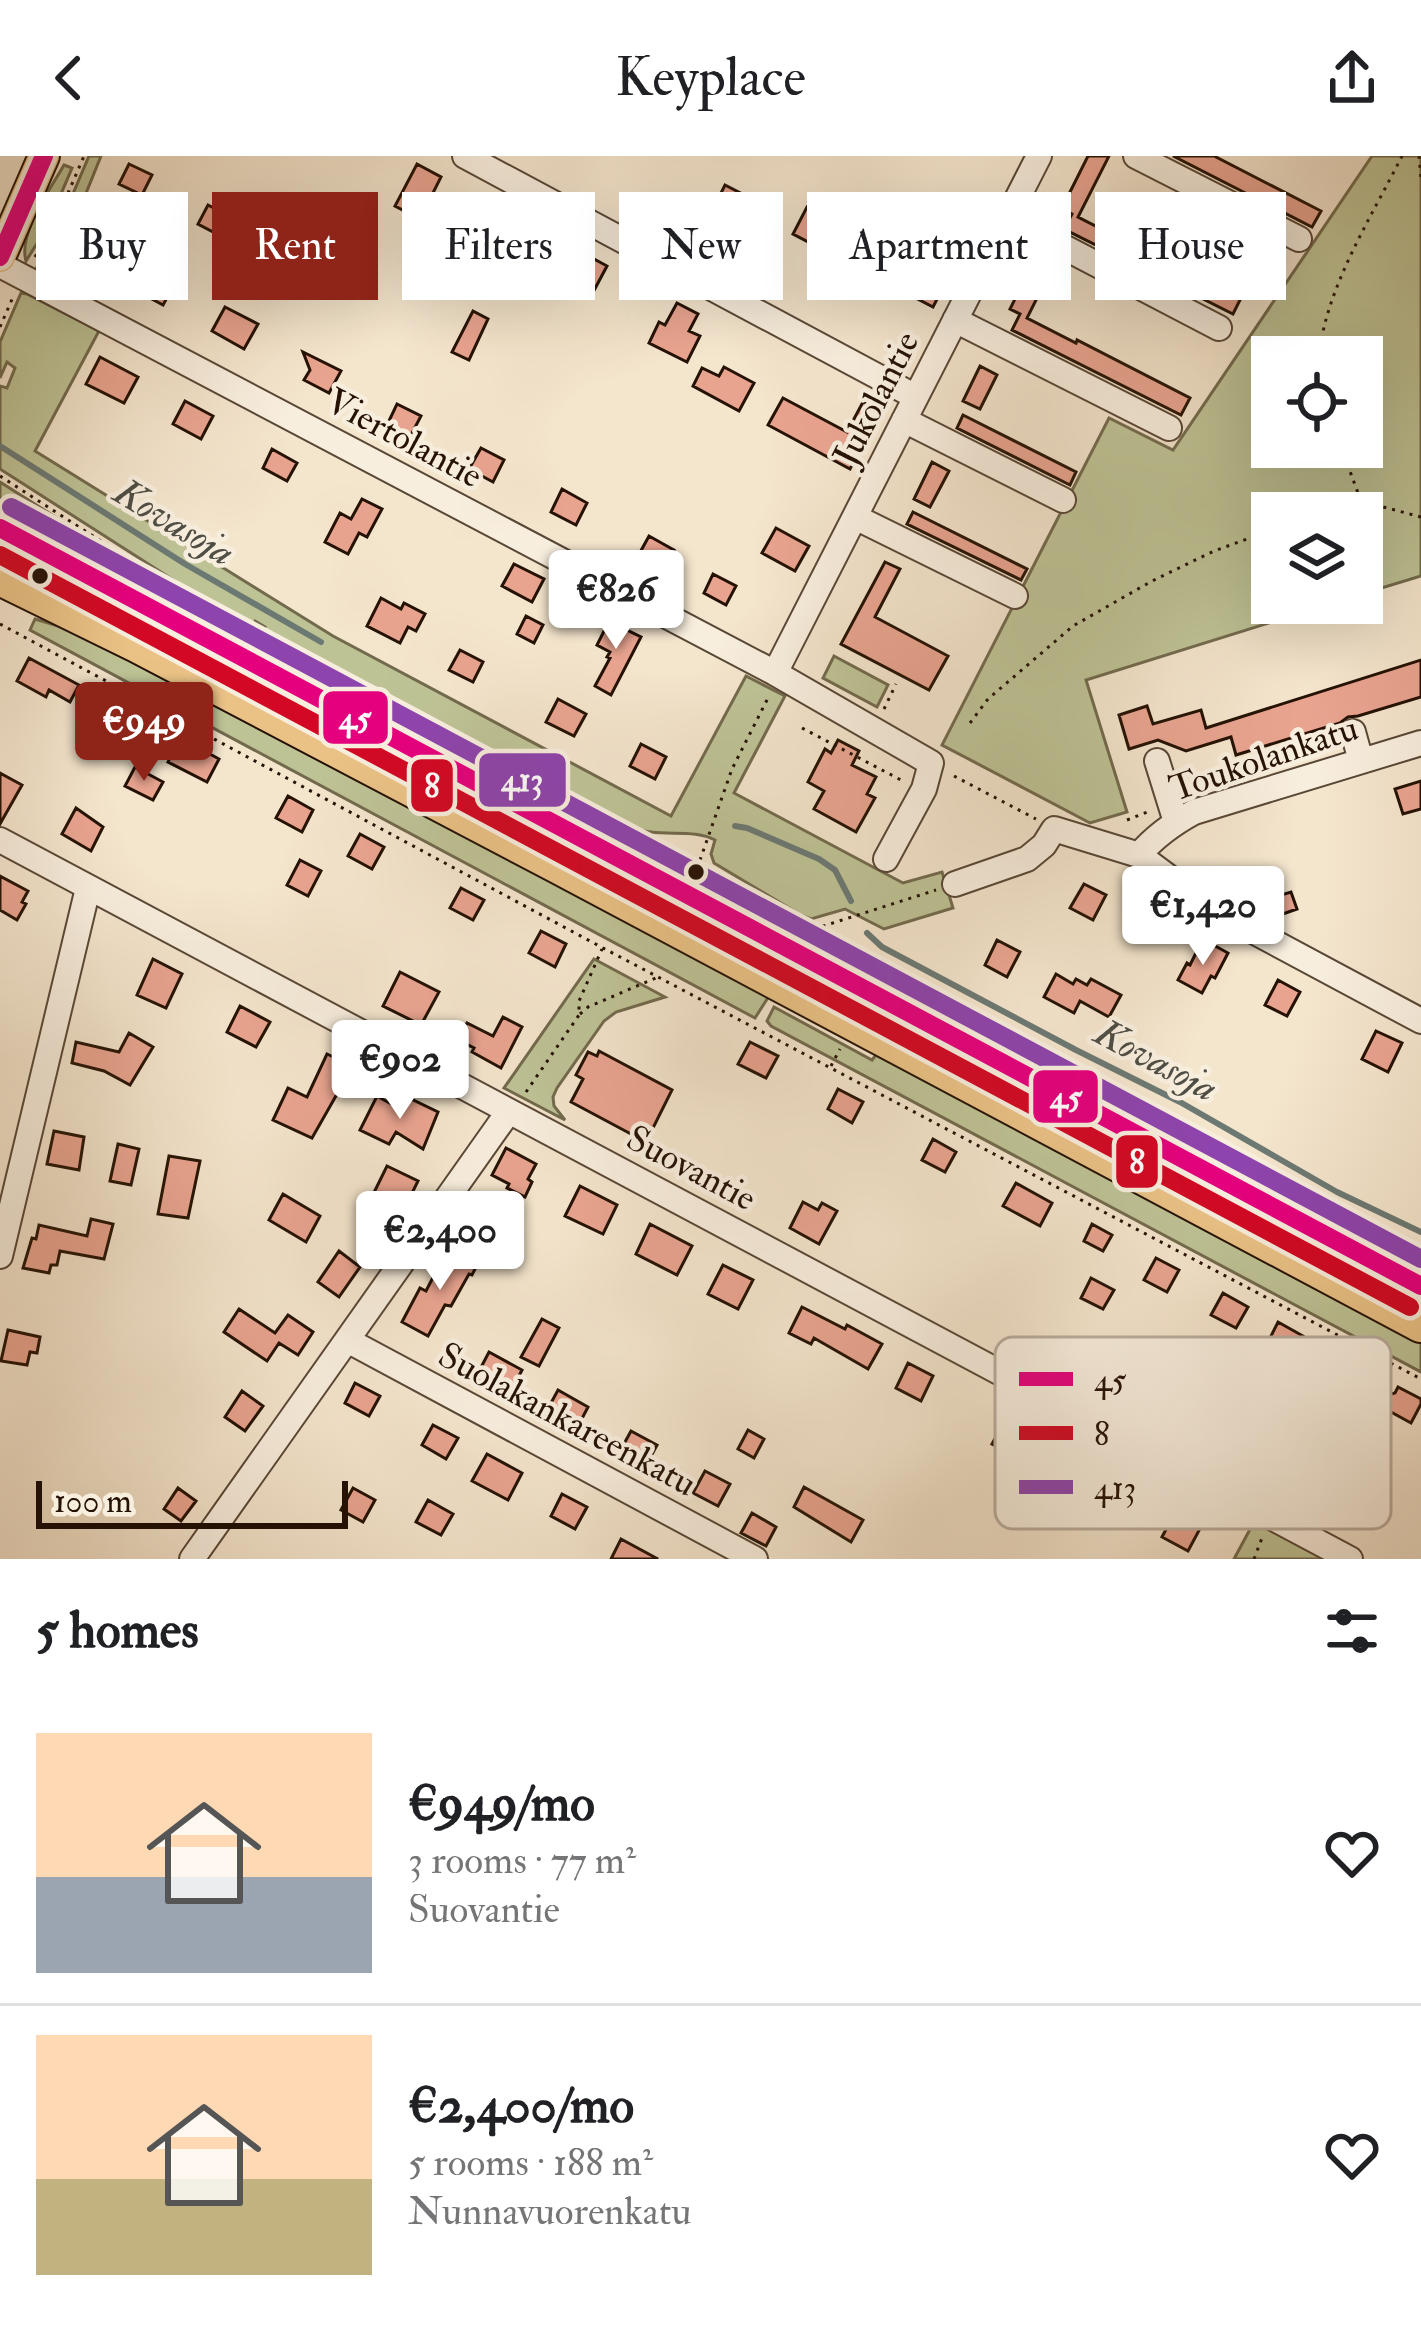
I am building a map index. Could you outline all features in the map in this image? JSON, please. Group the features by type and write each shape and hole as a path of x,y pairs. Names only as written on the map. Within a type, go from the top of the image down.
{"highway":[{"path":"0,528 1421,1286"},
{"path":"0,578 137,644 1421,1324"}],"main road":[{"path":"10,262 44,156"}],"street":[{"path":"465,156 1064,500"},
{"name":"Jukolantie","path":"1021,192 1039,156"},
{"path":"1136,156 1299,238"},
{"path":"1071,251 1219,328"},
{"name":"Viertolantie","path":"10,262 775,673 931,764"},
{"name":"Jukolantie","path":"775,673 965,300"},
{"path":"955,320 1169,428"},
{"path":"855,517 1015,596"},
{"path":"1404,718 1418,745"},
{"path":"1353,733 1361,761"},
{"name":"Toukolankatu","path":"1139,855 1152,839 1194,812 1418,745"},
{"path":"1157,761 1176,821"},
{"path":"886,859 923,792 931,764"},
{"path":"955,884 1027,859 1054,829 1139,855 1210,908 1421,1021"},
{"name":"Suovantie","path":"0,840 995,1370"},
{"path":"0,1256 88,888"},
{"path":"192,1559 509,1111"},
{"name":"Suolakankareenkatu","path":"347,1340 755,1559"},
{"name":"Suovantie","path":"1294,1529 1350,1559"}],"path":[{"path":"10,262 59,214 84,156"},
{"path":"1322,336 1345,270 1402,156"},
{"path":"1419,156 1421,179"},
{"path":"0,327 17,289"},
{"path":"1383,507 1421,517"},
{"path":"970,723 988,699 1073,626 1172,571 1251,537"},
{"path":"11,630 19,617"},
{"path":"0,624 1343,1337"},
{"path":"700,861 732,769 773,688 775,673"},
{"path":"873,730 896,684"},
{"path":"802,728 923,792"},
{"path":"931,764 1054,829"},
{"path":"811,930 955,884"},
{"path":"579,1015 579,1000 603,948"},
{"path":"509,1111 579,1015 659,977"},
{"path":"831,1066 844,1042"},
{"path":"1391,1362 1421,1378"}],"green space":[{"path":"89,156 101,156 86,192 74,192"},
{"path":"1372,156 1421,156 1421,576 1383,588 1383,492 1251,492 1251,624 1266,624 1086,680 1127,812 1090,823 942,745 1109,418 1173,450 1275,300 1286,300 1286,283"},
{"path":"64,165 72,168 62,192 48,192"},
{"path":"36,215 36,245 26,261 25,250"},
{"path":"21,293 99,331 35,451 333,636 671,816 746,676 785,696 734,793 903,883 942,872 953,908 884,929 845,909 811,919 801,915 714,863 715,840 619,823 263,634 265,627 255,621 251,627 214,606 0,469 0,386 7,388 15,368 7,362 0,378 0,342"},
{"path":"0,482 218,620 657,854 686,863 684,867 642,855 167,601 105,557 0,501"},
{"path":"35,619 75,631 769,996 755,1018 30,630"},
{"path":"834,656 888,685 877,707 823,678"},
{"path":"815,937 1421,1261 1421,1271 812,942"},
{"path":"594,959 665,997 616,1012 604,1021 553,1097 565,1120 504,1088"},
{"path":"774,1007 872,1060 876,1055 1113,1173 1421,1338 1421,1372 1391,1356 1391,1337 1355,1337 767,1021"},
{"path":"1250,1529 1272,1529 1329,1559 1234,1559"}],"building":[{"path":"1088,156 1109,156 1078,217 1095,226 1095,245 1071,233 1070,192"},
{"path":"1173,156 1214,156 1284,192 1243,192"},
{"path":"129,164 152,175 144,192 119,184"},
{"path":"417,164 441,177 434,192 402,192"},
{"path":"1286,193 1321,211 1312,227 1286,214"},
{"path":"208,205 212,207 212,231 198,224"},
{"path":"807,207 807,241 793,234"},
{"path":"595,260 607,266 595,289"},
{"path":"1014,300 1036,300 1027,318 1190,398 1181,415 1012,330 1020,314 1010,309"},
{"path":"1205,300 1240,300 1233,314"},
{"path":"677,303 698,314 689,331 700,336 687,362 649,343 659,322 665,325"},
{"path":"225,307 258,324 244,349 212,331"},
{"path":"473,311 488,319 469,360 452,352"},
{"path":"303,352 341,371 329,393 304,380 310,370"},
{"path":"100,357 138,377 124,403 86,384"},
{"path":"980,366 997,375 980,409 963,401"},
{"path":"724,367 754,383 739,411 693,386 702,368 719,376"},
{"path":"783,398 847,432 863,402 880,411 850,469 768,425"},
{"path":"185,401 213,416 201,439 173,424"},
{"path":"397,404 421,416 410,437 387,425"},
{"path":"963,415 1076,472 1070,485 957,428"},
{"path":"481,448 504,460 493,482 469,469"},
{"path":"272,449 297,463 287,481 263,468"},
{"path":"932,462 949,471 930,507 914,499"},
{"path":"562,489 587,503 576,525 551,512"},
{"path":"362,499 382,509 367,537 359,533 348,554 325,542 340,513 351,519"},
{"path":"913,512 1027,569 1021,580 907,524"},
{"path":"776,528 809,546 795,571 762,553"},
{"path":"649,536 674,550 662,571 637,558"},
{"path":"885,562 900,569 875,617 948,656 929,690 841,644"},
{"path":"514,564 544,579 532,602 502,586"},
{"path":"713,574 736,586 726,605 704,593"},
{"path":"381,598 425,614 416,631 408,627 400,643 367,626"},
{"path":"612,615 641,637 611,695 595,686 610,658 610,652 597,645"},
{"path":"526,616 543,625 534,643 517,634"},
{"path":"460,650 483,662 473,682 449,670"},
{"path":"29,658 79,685 70,702 49,690 46,697 17,681"},
{"path":"1421,660 1421,697 1236,755 1231,737 1186,751 1158,740 1129,749 1119,715 1147,706 1153,724 1201,710 1206,728"},
{"path":"558,699 586,714 574,736 546,722"},
{"path":"127,710 152,723 141,743 116,730"},
{"path":"838,740 859,751 852,765 876,777 867,794 875,798 856,832 814,809 824,791 808,782 825,749 831,753"},
{"path":"190,743 219,759 207,782 168,762 176,746 185,751"},
{"path":"641,744 666,757 655,779 630,766"},
{"path":"135,767 163,782 153,800 125,786"},
{"path":"0,773 22,785 0,824"},
{"path":"1421,781 1421,809 1403,814 1395,789"},
{"path":"288,796 313,810 302,832 276,818"},
{"path":"76,808 103,827 91,851 62,834"},
{"path":"360,834 384,847 372,869 348,856"},
{"path":"300,860 321,871 308,896 287,885"},
{"path":"1271,874 1278,896 1291,892 1297,909 1277,916 1274,905 1257,910 1248,881"},
{"path":"0,876 28,891 17,920 0,910"},
{"path":"1084,884 1106,895 1093,920 1070,908"},
{"path":"461,888 484,900 473,920 450,908"},
{"path":"541,931 566,944 555,967 529,953"},
{"path":"997,940 1020,952 1007,977 985,965"},
{"path":"1208,942 1228,953 1202,993 1178,980"},
{"path":"153,959 182,974 166,1008 137,995"},
{"path":"400,972 439,992 421,1025 383,1006"},
{"path":"1056,974 1073,984 1076,979 1087,985 1091,979 1121,995 1109,1017 1080,1001 1074,1013 1044,997"},
{"path":"1278,980 1300,992 1287,1016 1265,1005"},
{"path":"240,1006 270,1022 256,1047 227,1032"},
{"path":"503,1017 522,1027 501,1068 458,1040 467,1023 493,1036"},
{"path":"1376,1031 1402,1043 1388,1072 1362,1059"},
{"path":"129,1033 153,1047 130,1085 104,1071 72,1063 76,1042 119,1052"},
{"path":"750,1042 778,1056 766,1078 738,1064"},
{"path":"599,1051 672,1090 646,1142 571,1102 583,1079 576,1075 588,1052 597,1056"},
{"path":"327,1054 353,1066 312,1138 273,1120 288,1088 307,1097"},
{"path":"838,1089 863,1102 852,1123 828,1109"},
{"path":"377,1096 402,1110 409,1098 438,1112 423,1149 396,1132 389,1144 360,1130"},
{"path":"54,1131 84,1137 79,1170 47,1164"},
{"path":"933,1139 956,1152 945,1172 922,1160"},
{"path":"118,1144 139,1149 131,1185 110,1181"},
{"path":"506,1148 536,1164 525,1197 492,1175"},
{"path":"169,1156 200,1161 188,1218 158,1214"},
{"path":"387,1166 418,1181 392,1234 360,1221"},
{"path":"1016,1183 1052,1203 1040,1226 1003,1206"},
{"path":"580,1186 617,1205 603,1234 565,1216"},
{"path":"283,1194 320,1216 306,1242 269,1220"},
{"path":"803,1202 818,1210 822,1203 837,1211 819,1244 790,1228"},
{"path":"91,1219 113,1224 104,1259 60,1251 49,1273 23,1268 39,1225 87,1236"},
{"path":"650,1224 692,1246 677,1275 636,1254"},
{"path":"1092,1224 1112,1235 1103,1251 1084,1241"},
{"path":"339,1251 360,1267 339,1297 318,1282"},
{"path":"463,1251 480,1259 428,1336 402,1322 443,1258 456,1265"},
{"path":"1156,1258 1179,1270 1167,1292 1144,1280"},
{"path":"723,1265 753,1280 738,1309 708,1294"},
{"path":"1091,1278 1114,1290 1103,1309 1081,1298"},
{"path":"1223,1293 1248,1307 1236,1328 1211,1315"},
{"path":"802,1307 882,1344 868,1369 814,1338 811,1344 789,1333"},
{"path":"239,1309 275,1333 288,1315 313,1332 298,1355 279,1343 267,1361 224,1332"},
{"path":"542,1319 559,1328 539,1366 521,1357"},
{"path":"1278,1322 1303,1336 1302,1337 1270,1337"},
{"path":"8,1330 40,1337 37,1353 30,1352 27,1365 1,1361"},
{"path":"489,1352 522,1370 509,1395 476,1377"},
{"path":"908,1363 933,1376 921,1401 896,1388"},
{"path":"355,1383 380,1396 369,1416 345,1403"},
{"path":"1398,1387 1421,1399 1411,1423 1391,1412 1391,1394"},
{"path":"558,1390 588,1407 576,1430 545,1414"},
{"path":"242,1391 263,1406 245,1431 225,1417"},
{"path":"433,1425 458,1438 446,1459 422,1445"},
{"path":"748,1430 764,1439 754,1458 738,1449"},
{"path":"631,1431 657,1445 645,1467 619,1453"},
{"path":"487,1454 522,1473 508,1500 472,1481"},
{"path":"705,1471 730,1484 718,1506 693,1493"},
{"path":"804,1487 863,1520 851,1542 794,1507"},
{"path":"178,1488 196,1501 181,1521 164,1509"},
{"path":"353,1488 375,1500 363,1522 341,1510"},
{"path":"562,1494 587,1507 575,1529 551,1516"},
{"path":"428,1500 453,1514 441,1535 416,1522"},
{"path":"752,1513 776,1527 766,1546 741,1533"},
{"path":"1166,1529 1200,1529 1188,1551 1162,1537"},
{"path":"621,1539 658,1559 611,1559"}],"waterway":[{"name":"Kovasoja","path":"0,446 185,564 321,642"},
{"path":"735,826 819,859 835,870 851,901"},
{"name":"Kovasoja","path":"867,933 882,947 1180,1102 1337,1192 1421,1232"}],"transit line":[{"name":"45","path":"0,257 44,156"},
{"name":"413","path":"11,507 1421,1259"},
{"name":"45","path":"0,528 1421,1286"},
{"name":"8","path":"0,555 1410,1307"}]}
